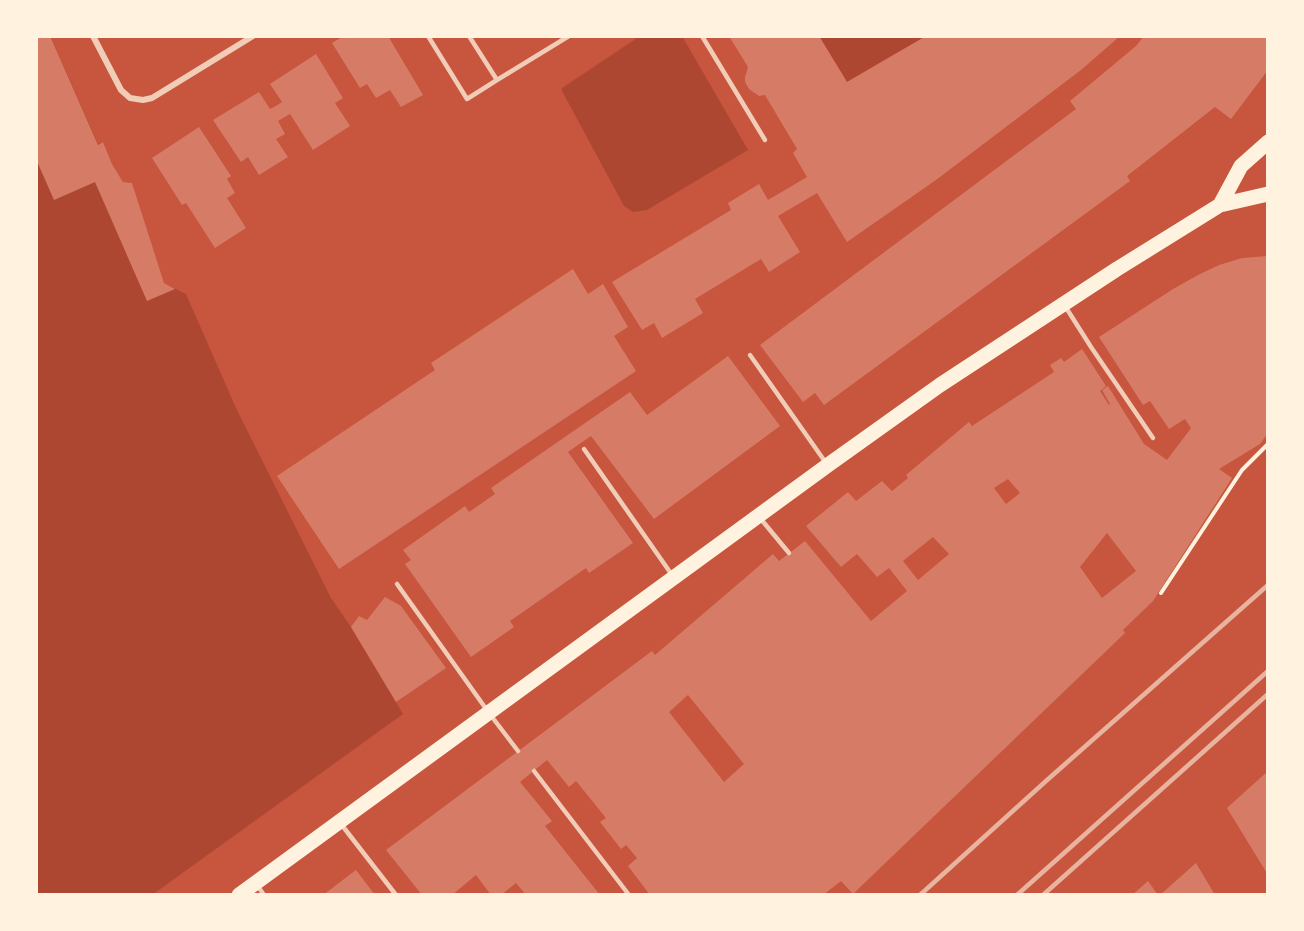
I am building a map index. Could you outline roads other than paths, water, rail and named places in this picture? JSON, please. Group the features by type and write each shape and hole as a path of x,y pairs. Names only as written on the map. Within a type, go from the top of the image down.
{"main road":[{"path":"1220,205 1241,166 1268,142"},
{"path":"239,895 260,889 340,822 940,385 1117,269 1220,205 1268,194"}],"street":[{"path":"93,36 121,90 130,98 143,100 152,98 253,36"}],"lane":[{"path":"429,36 467,99 569,36"},
{"path":"469,36 496,80"},
{"path":"702,36 765,140"},
{"path":"1064,304 1153,438"},
{"path":"750,354 828,465"},
{"path":"584,449 674,578"},
{"path":"758,516 789,553"},
{"path":"397,584 518,751"},
{"path":"534,771 629,895"},
{"path":"340,822 396,895"}],"railway":[{"path":"920,895 1268,585"},
{"path":"1017,895 1268,671"},
{"path":"1043,895 1268,694"}]}
